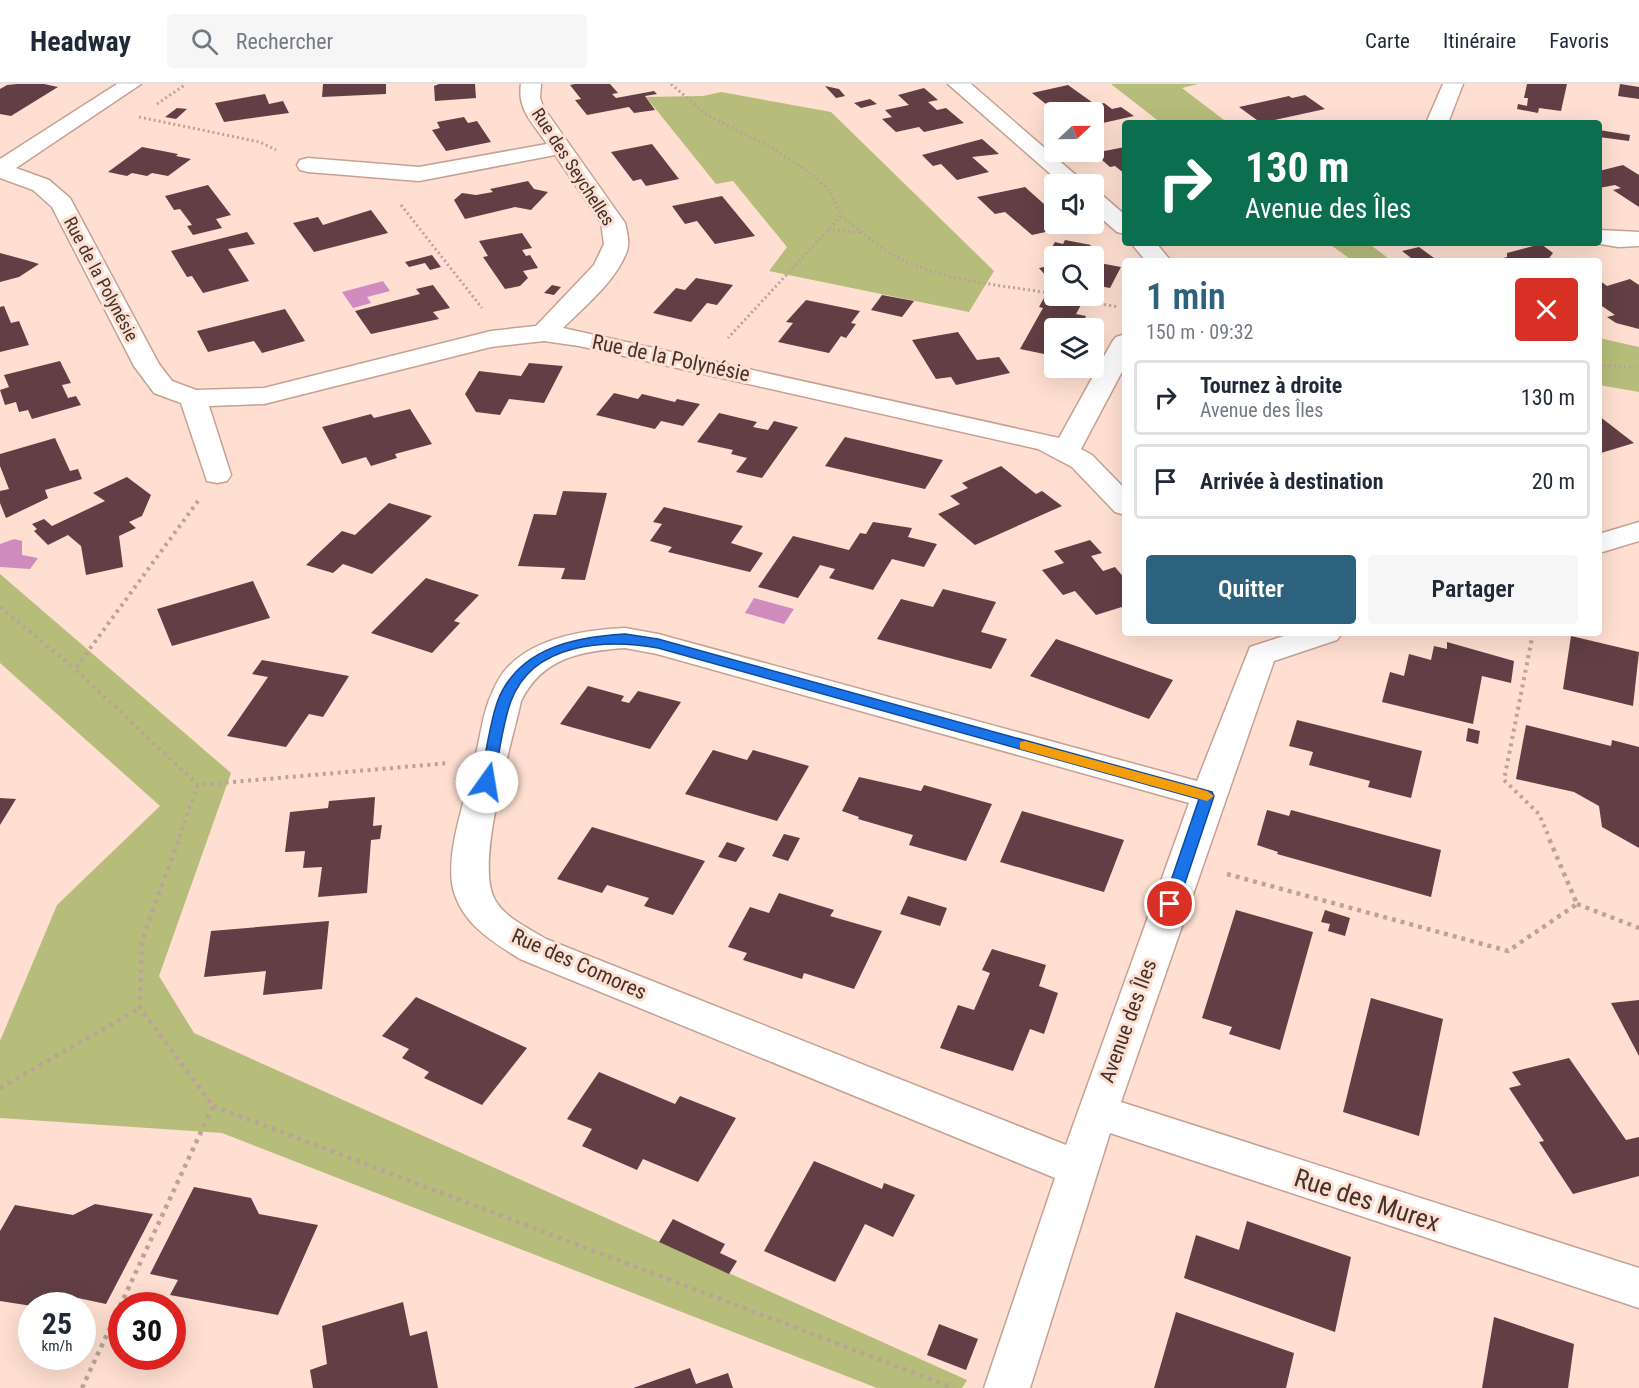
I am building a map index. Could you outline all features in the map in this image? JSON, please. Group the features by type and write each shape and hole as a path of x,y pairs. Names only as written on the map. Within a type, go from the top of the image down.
{"street":[{"path":"0,170 131,84"},
{"name":"Rue des Seychelles","path":"531,84 529,98 532,107 558,148 613,223 615,250 604,268 544,333"},
{"path":"958,84 1063,174"},
{"path":"1438,120 1453,84"},
{"path":"308,165 419,174 558,148"},
{"name":"Rue de la Polynésie","path":"0,170 41,185 62,203 147,366 163,387 193,398 264,396 504,337 544,333 703,365 1019,435 1066,451 1082,461 1122,503"},
{"path":"1104,209 1122,224"},
{"path":"1602,237 1618,240 1639,239"},
{"path":"1146,246 1156,258"},
{"path":"1066,451 1122,348"},
{"path":"193,398 217,475"},
{"path":"1602,543 1639,531"},
{"name":"Avenue des Îles","path":"1007,1388 1076,1168 1207,796 1251,644 1306,636"},
{"name":"Rue des Comores","path":"1076,1168 533,948 501,930 481,910 470,884 471,849 505,701 518,677 539,658 564,648 595,640 625,638 658,644 1207,796"},
{"name":"Rue des Murex","path":"1096,1112 1639,1288"}],"path":[{"path":"157,104 186,84"},
{"path":"671,84 690,104 818,178 831,192 841,216 887,251 931,270 1044,292"},
{"path":"148,111 138,118 260,142 308,165"},
{"path":"374,170 504,337"},
{"path":"703,365 841,216"},
{"path":"828,230 862,232"},
{"path":"1104,304 1122,307"},
{"path":"1602,365 1639,368"},
{"path":"75,669 217,475"},
{"path":"0,607 75,669 198,784 492,759"},
{"path":"1532,636 1504,780 1539,814 1577,904 1639,928"},
{"path":"198,784 142,940 140,1008 213,1107 954,1388"},
{"path":"1185,862 1508,951 1577,904"},
{"path":"0,1088 140,1008"},
{"path":"82,1388 213,1107"}],"green space":[{"path":"1111,84 1198,84 1182,88 1224,120 1157,120"},
{"path":"721,92 831,112 994,271 969,312 769,271 787,247 733,181 716,184 646,97 703,96"},
{"path":"1332,246 1372,246 1388,258 1349,258"},
{"path":"1602,339 1639,347 1639,392 1602,386"},
{"path":"0,574 231,773 159,976 194,1033 967,1380 962,1388 877,1388 222,1133 0,1118 0,1041 57,905 160,806 0,663"}],"shaded area":[{"path":"383,281 390,291 367,297 371,303 353,308 342,292"},
{"path":"14,539 22,541 22,555 38,558 30,569 0,567 0,544"},
{"path":"754,598 794,609 784,624 745,613"}],"building":[{"path":"44,84 58,87 11,116 0,114 0,89 7,85"},
{"path":"323,84 386,84 386,94 322,97"},
{"path":"475,84 476,98 435,101 434,86"},
{"path":"610,84 618,93 612,94 616,98 654,91 657,94 645,96 655,110 634,113 629,107 587,115 575,100 581,99 570,85"},
{"path":"1527,84 1567,84 1561,111 1539,108 1538,113 1517,109 1518,104 1527,106 1528,98 1524,98"},
{"path":"1620,84 1639,87 1639,99 1618,96"},
{"path":"1068,85 1092,102 1044,102 1032,93"},
{"path":"825,86 839,89 845,96 836,98"},
{"path":"924,88 938,100 928,102 937,110 946,108 964,123 924,132 919,127 896,132 882,119 892,117 885,110 909,105 898,95"},
{"path":"265,94 269,104 283,101 289,113 224,122 215,103"},
{"path":"1305,95 1325,109 1275,120 1257,120 1239,107 1289,96 1292,98"},
{"path":"870,99 877,104 861,108 854,103"},
{"path":"1104,103 1112,109 1121,107 1134,116 1104,123"},
{"path":"177,108 187,109 176,119 165,117"},
{"path":"464,117 468,123 477,121 491,142 446,151 432,130 440,128 437,122"},
{"path":"1602,130 1630,135 1629,141 1602,137"},
{"path":"982,139 999,154 972,157 989,172 957,180 941,164 933,166 922,155"},
{"path":"652,144 679,179 646,186 641,179 633,181 611,152"},
{"path":"142,147 191,159 168,176 132,173 127,176 108,172"},
{"path":"1122,148 1122,172 1115,166 1110,167 1104,162 1104,151"},
{"path":"1623,165 1639,175 1639,207 1613,190 1621,188 1615,185 1602,187 1602,170"},
{"path":"528,181 534,189 548,192 531,210 515,207 465,219 454,200 462,193 476,195 493,192 490,189"},
{"path":"208,185 231,215 216,219 222,228 193,235 187,226 192,225 180,209 174,210 165,196"},
{"path":"1025,187 1044,204 1044,232 1032,235 1005,212 995,214 977,197"},
{"path":"722,196 755,236 715,244 697,221 685,224 672,206"},
{"path":"371,210 388,233 314,252 293,223 318,217 323,225"},
{"path":"247,232 255,244 228,249 249,281 203,293 192,276 187,277 171,251"},
{"path":"522,233 532,248 522,250 526,256 530,255 538,268 523,271 528,278 520,286 505,289 483,257 488,256 479,241"},
{"path":"1065,240 1091,245 1053,246 1055,242 1063,244"},
{"path":"1533,246 1544,246 1553,253 1549,258 1504,258 1507,257 1507,253"},
{"path":"1419,247 1434,258 1411,258 1402,251"},
{"path":"0,253 39,264 19,277 0,282"},
{"path":"432,255 441,267 430,270 425,263 409,267 405,262"},
{"path":"1104,264 1121,267 1110,288 1104,287"},
{"path":"696,278 733,285 717,305 707,303 691,322 653,313 676,288 685,290"},
{"path":"1630,279 1639,285 1639,329 1616,323 1607,317 1615,315 1602,306 1602,282 1607,286"},
{"path":"433,285 450,308 433,312 439,319 371,334 355,311 420,294 416,289"},
{"path":"552,285 561,287 554,295 544,293"},
{"path":"882,295 914,301 902,317 871,310"},
{"path":"1044,298 1044,306 1080,306 1076,314 1086,316 1085,318 1044,318 1044,354 1020,349 1043,308 1039,307"},
{"path":"806,300 860,311 851,323 856,324 846,338 841,336 829,353 778,342 793,323 786,322"},
{"path":"4,306 11,323 19,321 29,345 0,352 0,307"},
{"path":"285,309 305,341 262,353 254,341 208,352 197,331"},
{"path":"958,332 977,360 999,357 1010,373 956,385 951,377 936,379 912,340"},
{"path":"60,361 71,383 62,385 68,398 76,396 81,405 32,419 28,410 19,412 16,402 5,405 0,390 9,387 4,375"},
{"path":"529,363 563,366 544,403 509,399 500,415 476,412 465,394 479,371 521,376"},
{"path":"614,393 638,399 642,394 675,402 677,399 700,404 683,426 661,421 655,429 596,415"},
{"path":"410,409 432,444 395,454 397,458 371,466 366,457 342,464 322,427 371,414 374,418"},
{"path":"719,413 757,422 753,427 768,430 774,421 798,427 762,478 736,472 747,458 731,454 733,450 697,442"},
{"path":"1602,418 1634,443 1602,453"},
{"path":"845,437 943,460 925,489 825,466"},
{"path":"55,438 70,471 78,469 82,479 45,490 48,498 6,518 0,503 0,491 9,489 0,466 0,454"},
{"path":"1001,466 1036,494 1042,491 1062,506 975,545 938,514 960,504 950,496 968,488 962,483"},
{"path":"127,477 151,495 142,516 129,522 136,528 119,536 123,567 86,575 81,546 68,535 48,545 34,531 37,529 32,524 44,519 52,526 105,501 93,493"},
{"path":"563,491 607,493 585,580 561,579 565,568 518,566 534,514 556,515"},
{"path":"389,503 432,516 372,574 343,564 333,573 306,565 342,531 355,535"},
{"path":"664,507 743,526 731,543 763,553 750,572 668,552 672,547 650,541 662,524 653,522"},
{"path":"873,522 912,528 908,537 937,544 924,567 892,559 873,590 829,578 835,569 820,565 798,598 758,587 793,536 849,550 860,533 866,534"},
{"path":"1090,540 1102,553 1091,556 1103,571 1115,567 1122,575 1122,607 1096,615 1075,591 1063,595 1042,570 1064,563 1054,551"},
{"path":"426,578 479,595 454,621 460,623 432,653 371,633"},
{"path":"253,581 270,618 172,646 157,609"},
{"path":"943,589 996,602 981,632 1007,639 991,669 877,639 901,599 933,607"},
{"path":"1571,636 1639,652 1633,706 1563,689"},
{"path":"1056,639 1173,680 1149,719 1030,676"},
{"path":"1447,642 1514,661 1511,683 1482,676 1473,724 1382,702 1390,672 1404,676 1409,654 1431,660 1434,646 1447,649"},
{"path":"262,660 349,676 323,717 309,714 286,747 227,736 268,677 252,674"},
{"path":"588,686 624,696 621,701 629,703 638,691 681,702 650,749 560,724"},
{"path":"1297,720 1422,751 1411,798 1368,787 1370,781 1309,765 1313,752 1289,746"},
{"path":"1526,725 1611,746 1612,740 1639,747 1639,848 1602,827 1599,806 1574,792 1516,779"},
{"path":"1468,728 1480,731 1478,744 1466,741"},
{"path":"713,750 747,760 753,750 809,766 777,821 685,794"},
{"path":"859,777 921,791 924,785 992,804 966,861 909,845 913,835 858,819 859,817 842,811"},
{"path":"375,797 373,826 382,825 380,839 371,840 367,893 318,897 322,867 303,868 305,851 285,852 290,812 328,808 329,801"},
{"path":"0,798 16,799 0,825"},
{"path":"1267,810 1289,816 1291,810 1441,850 1431,897 1277,854 1278,852 1257,845"},
{"path":"1022,811 1124,840 1104,892 1000,862"},
{"path":"592,827 705,861 673,915 644,906 649,898 607,885 602,893 557,879"},
{"path":"784,834 800,838 788,861 772,856"},
{"path":"727,842 745,848 736,862 718,857"},
{"path":"779,893 834,910 830,916 882,931 854,989 804,973 802,979 743,960 747,953 728,947 750,907 769,913"},
{"path":"908,896 947,908 940,926 900,914"},
{"path":"1236,910 1313,932 1280,1050 1229,1034 1232,1027 1202,1018"},
{"path":"1325,910 1350,918 1345,936 1328,931 1330,924 1321,922"},
{"path":"329,921 322,989 263,995 266,971 204,977 211,931"},
{"path":"992,949 1046,965 1039,986 1058,993 1044,1034 1030,1029 1013,1071 940,1048 958,1005 974,1010 990,973 982,970"},
{"path":"416,997 527,1048 482,1105 424,1078 429,1072 402,1058 409,1049 382,1036"},
{"path":"1371,998 1443,1019 1419,1136 1343,1112"},
{"path":"1639,1000 1639,1056 1611,1003"},
{"path":"1569,1058 1626,1140 1639,1137 1639,1176 1573,1194 1539,1142 1544,1141 1509,1088 1521,1085 1512,1072"},
{"path":"599,1072 675,1104 680,1096 736,1118 698,1182 643,1159 637,1170 582,1146 592,1129 567,1119"},
{"path":"814,1161 882,1189 884,1183 915,1195 893,1237 865,1224 835,1282 764,1251"},
{"path":"194,1187 251,1198 259,1214 318,1225 278,1315 186,1298 186,1292 172,1292 178,1280 150,1274"},
{"path":"95,1204 153,1214 112,1292 108,1292 106,1304 96,1302 96,1292 18,1292 18,1304 0,1301 0,1231 15,1205 73,1215"},
{"path":"673,1219 725,1244 720,1253 737,1261 729,1274 659,1242"},
{"path":"1247,1221 1351,1257 1335,1332 1184,1278 1196,1235 1239,1250"},
{"path":"403,1302 410,1336 427,1331 438,1388 313,1388 310,1370 327,1364 322,1326"},
{"path":"1176,1312 1294,1353 1286,1388 1154,1388"},
{"path":"1494,1317 1574,1344 1568,1388 1482,1388"},
{"path":"939,1324 978,1339 966,1370 927,1355"},
{"path":"690,1368 696,1384 728,1373 733,1388 633,1388"}],"slow traffic":[{"path":"1025,745 1207,796"}],"route":[{"path":"487,782 505,701 518,677 539,658 564,648 595,640 625,638 658,644 1207,796 1170,904"}]}
